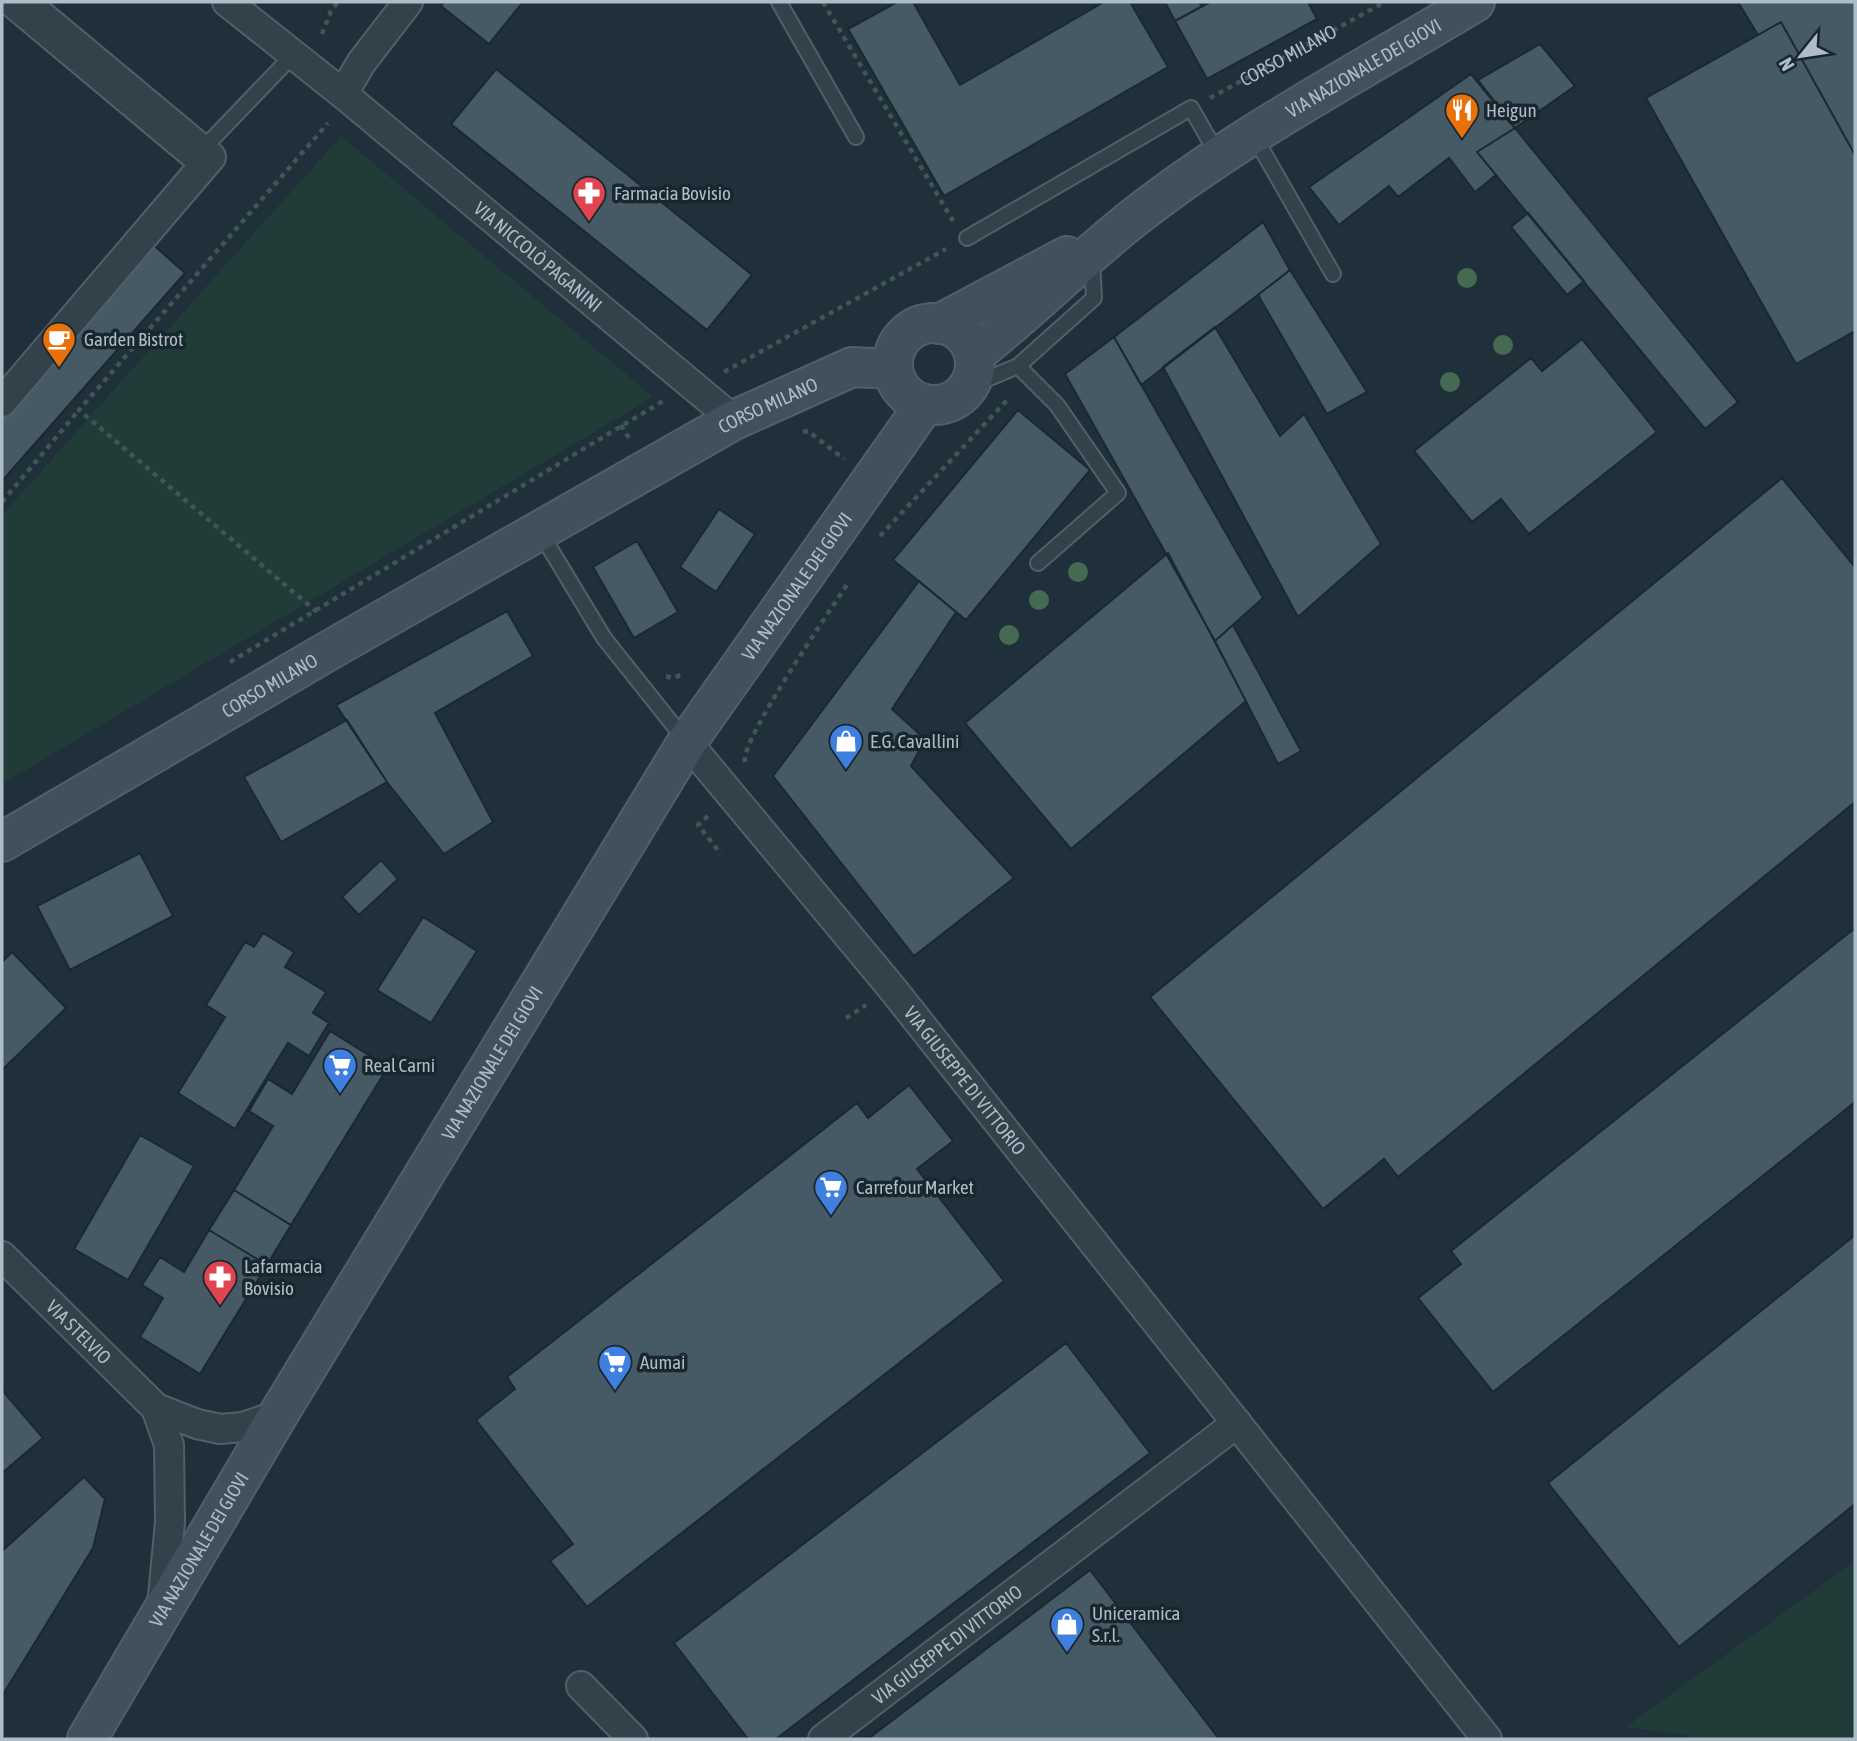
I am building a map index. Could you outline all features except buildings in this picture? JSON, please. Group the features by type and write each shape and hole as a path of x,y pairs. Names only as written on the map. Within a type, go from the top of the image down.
{"main road":[{"name":"VIA NAZIONALE DEI GIOVI","path":"971,371 1126,224 1219,157 1475,2"},
{"name":"VIA NAZIONALE DEI GIOVI","path":"939,324 1126,224"},
{"path":"939,324 961,335 971,371 949,402 925,404 903,392 893,369 895,351 905,335 920,326 939,324"},
{"name":"CORSO MILANO","path":"2,842 335,647 734,420 852,366 893,369"},
{"name":"VIA NAZIONALE DEI GIOVI","path":"87,1739 278,1415 675,728 925,404"}],"street":[{"path":"2,401 211,157 197,155 24,2"},
{"name":"VIA NICCOLÒ PAGANINI","path":"227,2 293,55 337,107 734,420"},
{"path":"337,107 360,63 408,2"},
{"name":"VIA GIUSEPPE DI VITTORIO","path":"675,728 900,998 1488,1739"},
{"name":"VIA STELVIO","path":"2,1256 156,1408 197,1424 220,1429 243,1427 278,1415"},
{"name":"VIA STELVIO","path":"156,1408 170,1445 170,1522 162,1610"},
{"name":"VIA GIUSEPPE DI VITTORIO","path":"823,1739 1237,1423"},
{"path":"581,1686 633,1739"}],"lane":[{"path":"779,2 856,137"},
{"path":"2,3 197,155"},
{"path":"2,385 197,155 293,55"},
{"path":"962,233 1191,108 1219,157"},
{"path":"1254,136 1333,274"},
{"path":"971,371 1018,366 1094,298 1091,256"},
{"path":"1018,366 1057,405 1118,493 1038,563"},
{"path":"539,530 604,638 675,728"}],"path":[{"path":"322,34 338,2"},
{"path":"823,2 962,233"},
{"name":"CORSO MILANO","path":"1191,108 1385,2"},
{"path":"2,502 337,107"},
{"path":"737,365 952,246"},
{"path":"223,666 666,399 656,391"},
{"path":"871,545 1009,398"},
{"path":"79,410 316,611 335,647"},
{"path":"621,425 646,468"},
{"path":"796,433 808,431 850,464"},
{"path":"758,725 850,579"},
{"path":"663,674 672,678 684,674"}],"green space":[{"path":"341,136 653,397 2,784 2,515"},
{"path":"1855,1561 1855,1739 1691,1739 1686,1735 1626,1727"}],"place":[{"name":"Heigun","path":"1462,140"},
{"name":"Farmacia Bovisio","path":"589,223"},
{"name":"Garden Bistrot","path":"59,369"},
{"name":"E.G. Cavallini","path":"846,771"},
{"name":"Real Carni","path":"340,1095"},
{"name":"Carrefour Market","path":"831,1217"},
{"name":"Lafarmacia Bovisio","path":"220,1307"},
{"name":"Aumai","path":"615,1392"},
{"name":"Uniceramica S.r.l.","path":"1067,1654"}]}
